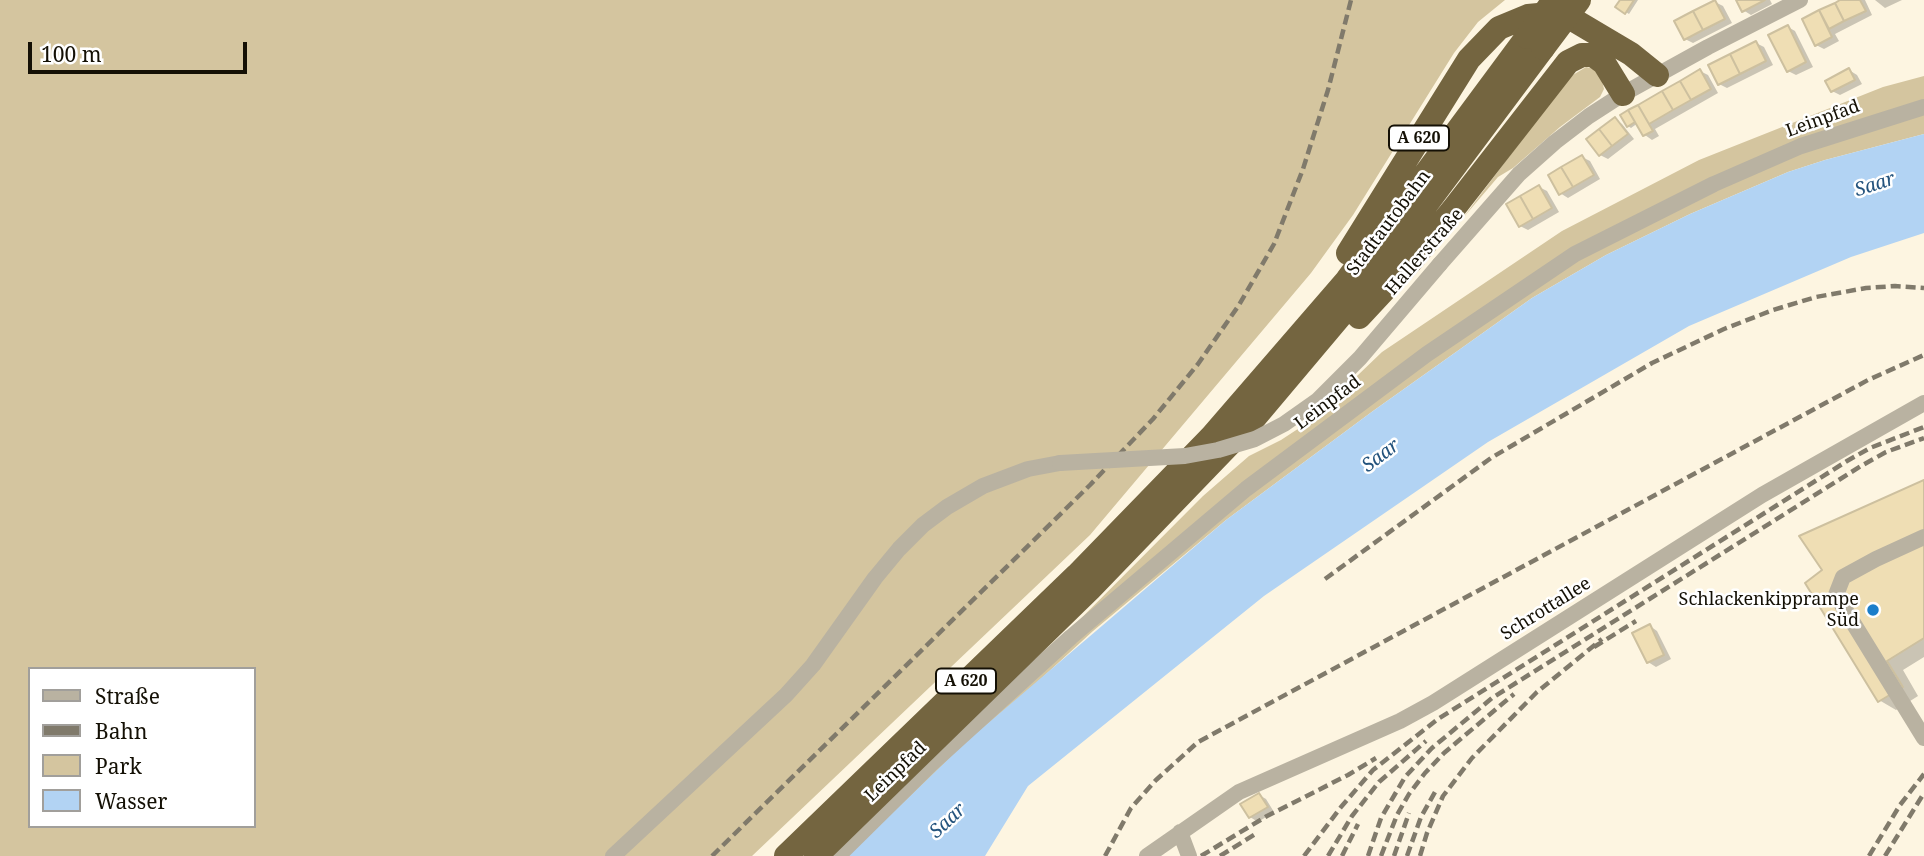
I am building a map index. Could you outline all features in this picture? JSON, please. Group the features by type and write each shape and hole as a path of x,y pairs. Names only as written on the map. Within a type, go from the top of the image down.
{"highway":[{"name":"Stadtautobahn","path":"1152,512 1212,436 1248,411 1347,279 1535,43 1554,0"},
{"name":"A 620","path":"1535,43 1578,0"},
{"name":"A 620","path":"816,856 1090,589 1152,512 1248,411 1276,351 1361,235 1441,100 1469,59 1499,28 1528,16 1549,15 1572,19 1631,54 1657,75"},
{"path":"1248,411 1323,355 1413,259 1567,62 1582,55 1593,55 1604,63 1623,94"},
{"name":"A 620","path":"786,856 1077,575 1152,512"}],"street":[{"name":"Hallerstraße","path":"613,856 786,695 813,665 899,548 947,507 983,486 1017,473 1086,460 1185,456 1218,450 1255,439 1284,424 1318,400 1360,358 1519,174 1555,142 1623,94 1774,6 1800,0"},
{"name":"Leinpfad","path":"838,856 931,764 1142,576 1246,489 1439,346 1575,254 1714,184 1801,146 1924,107"},
{"name":"Schrottallee","path":"1147,856 1239,792 1400,721 1433,703 1762,495 1924,403"},
{"path":"1924,537 1843,577 1836,595 1924,738"},
{"path":"1180,832 1189,856"}],"green space":[{"path":"0,0 1505,0 1478,22 1454,53 1353,215 1311,273 1090,535 752,856 0,856"},
{"path":"1586,67 1595,69 1601,76 1604,89 1600,97 1513,168 1498,177 1463,218 1568,78"},
{"path":"1924,76 1924,134 1788,172 1690,214 1606,255 1532,298 1373,411 1226,520 1093,631 848,856 914,786 1203,496 1249,456 1310,421 1382,352 1562,231 1699,160 1883,87"}],"water":[{"name":"Saar","path":"1924,134 1924,233 1851,257 1689,326 1488,442 1264,596 1028,786 985,856 848,856 966,742 1226,520 1532,298 1606,255 1690,214 1788,172"}],"building":[{"path":"1620,0 1634,0 1625,14 1615,7"},
{"path":"1715,0 1725,19 1703,30 1693,11"},
{"path":"1736,0 1765,0 1742,12"},
{"path":"1840,0 1860,0 1866,11 1844,21 1835,3"},
{"path":"1835,3 1844,21 1829,29 1819,10"},
{"path":"1819,10 1832,37 1815,46 1802,19"},
{"path":"1693,11 1703,30 1684,40 1674,21"},
{"path":"1788,25 1806,62 1787,72 1768,35"},
{"path":"1756,41 1766,61 1740,74 1730,54"},
{"path":"1730,54 1740,74 1718,85 1708,65"},
{"path":"1849,68 1855,80 1831,92 1825,81"},
{"path":"1700,69 1711,89 1691,100 1680,81"},
{"path":"1680,81 1691,100 1673,110 1662,91"},
{"path":"1662,91 1673,110 1649,124 1638,105"},
{"path":"1638,105 1653,131 1643,136 1628,110"},
{"path":"1628,110 1635,122 1627,127 1620,115"},
{"path":"1615,117 1628,134 1612,146 1599,129"},
{"path":"1599,129 1612,146 1599,156 1586,139"},
{"path":"1582,155 1594,175 1573,187 1561,167"},
{"path":"1561,167 1573,187 1559,195 1548,175"},
{"path":"1539,185 1552,208 1533,219 1520,196"},
{"path":"1520,196 1533,219 1519,227 1506,204"},
{"name":"Schlackenkipprampe Süd","path":"1924,480 1924,638 1887,661 1903,687 1878,702 1805,583 1822,570 1799,536"},
{"path":"1650,624 1664,655 1647,663 1632,633"},
{"path":"1259,793 1268,807 1249,818 1240,804"}],"railway":[{"path":"712,856 1090,485 1153,419 1198,364 1239,305 1274,244 1303,169 1328,90 1351,0"},
{"path":"1325,579 1491,458 1652,363 1724,329 1816,297 1866,288 1924,288"},
{"path":"1105,856 1131,808 1156,780 1198,742 1868,380 1924,355"},
{"path":"1304,856 1373,770 1438,719 1847,461 1870,448 1924,427"},
{"path":"1368,856 1381,818 1405,777 1432,748 1492,698 1861,466 1886,452 1924,438"},
{"path":"1594,647 1636,621"},
{"path":"1420,856 1443,796 1472,758 1537,692 1602,639"},
{"path":"1381,856 1397,815 1425,773 1444,753 1514,694"},
{"path":"1328,856 1352,816 1379,782 1426,741"},
{"path":"1201,856 1267,816 1376,758"},
{"path":"1869,856 1900,805 1924,774"},
{"path":"1407,856 1421,817 1435,792"},
{"path":"1885,856 1924,793"},
{"path":"1394,856 1409,813"},
{"path":"1342,856 1358,824"},
{"path":"1220,856 1257,833"}],"place":[{"name":"Schlackenkipprampe Süd","path":"1873,610"}]}
